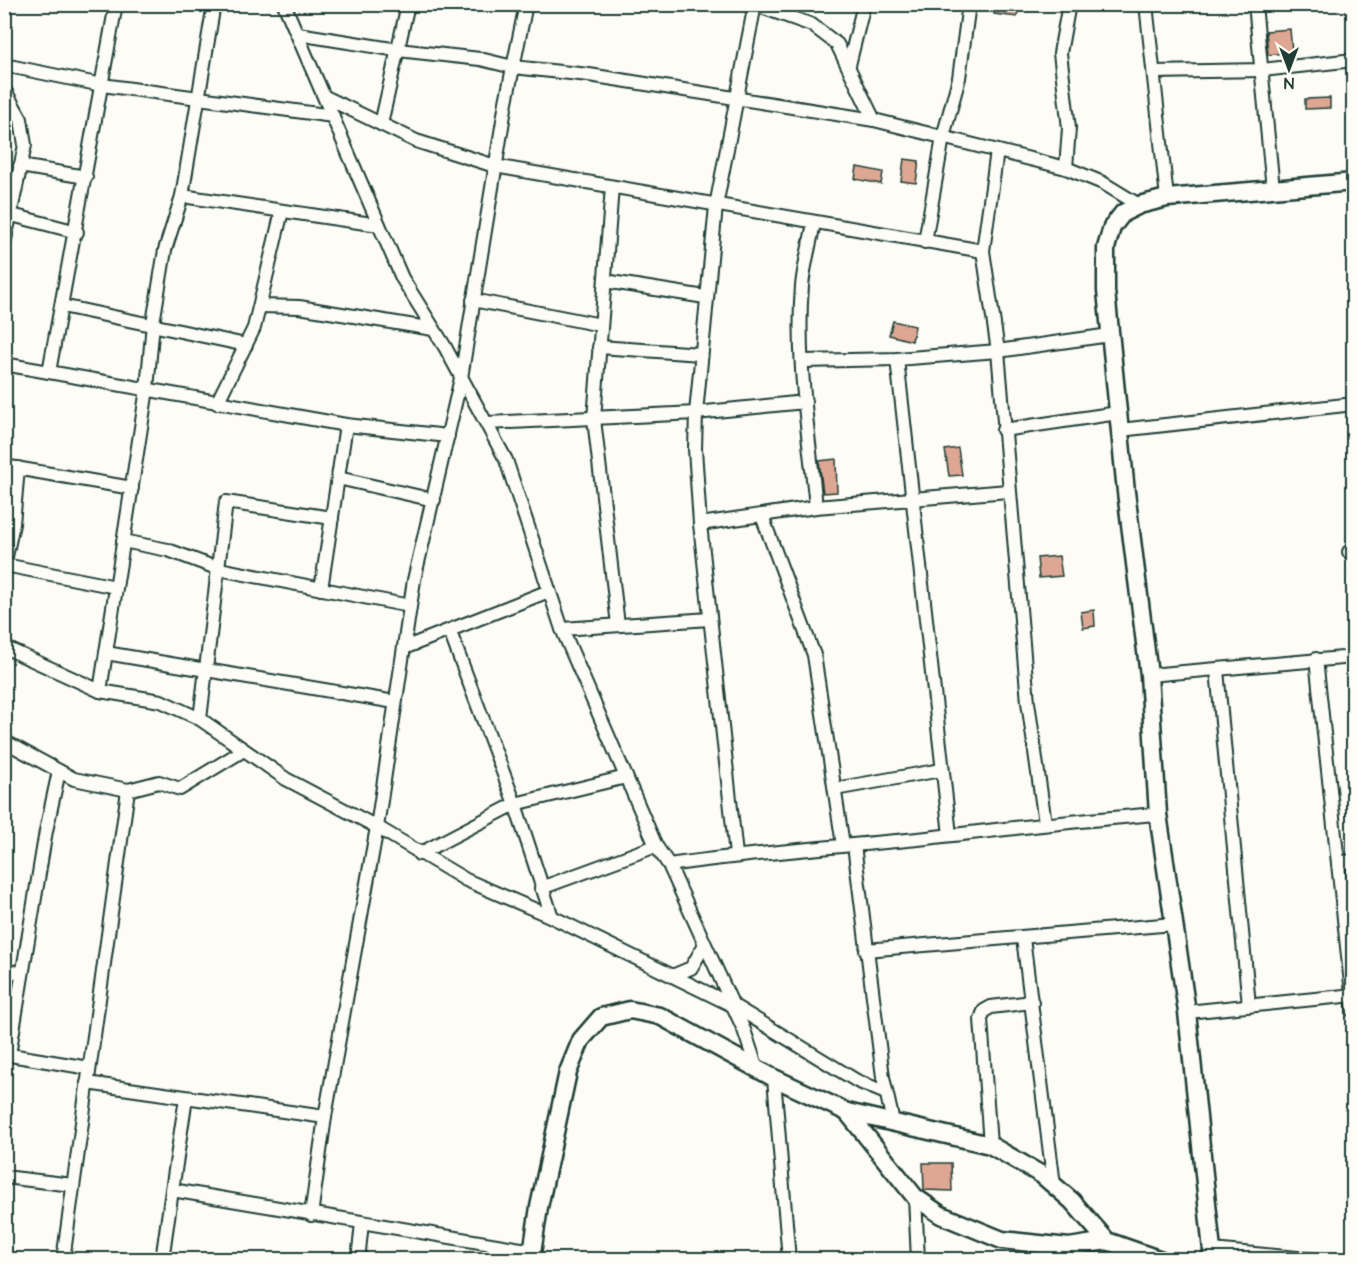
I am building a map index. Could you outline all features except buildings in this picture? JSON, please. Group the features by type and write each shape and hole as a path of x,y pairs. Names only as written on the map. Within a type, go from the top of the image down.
{"street":[{"path":"49,372 116,4"},
{"path":"100,691 147,389 153,323 165,250 182,196 214,4"},
{"path":"284,4 402,278 488,423 506,460 562,629 656,846 669,865 704,946 734,1006 756,1066"},
{"path":"381,124 408,4"},
{"path":"311,1215 325,1117 376,827 410,606 461,378 495,166 526,4"},
{"path":"849,65 864,4"},
{"path":"925,242 943,137 959,78 969,4"},
{"path":"1066,168 1069,128 1060,53 1069,4"},
{"path":"1146,4 1167,198"},
{"path":"1255,4 1273,189"},
{"path":"736,855 700,524 695,449 705,297 716,206 754,5 812,25 837,44 874,120"},
{"path":"298,34 398,50 480,59 513,67 588,75 874,120 1066,168 1103,183 1139,205"},
{"path":"1154,72 1262,70 1353,60"},
{"path":"4,65 102,85 333,117"},
{"path":"4,89 21,119 25,145 7,214 4,244"},
{"path":"325,97 416,141 495,166 983,251"},
{"path":"997,151 983,251 998,351 1008,491 1028,702 1045,823"},
{"path":"20,166 86,177"},
{"path":"1319,1260 1212,1255 1187,1012 1158,814 1149,675 1110,335 1106,291 1106,248 1116,221 1123,213 1139,205 1167,198 1353,182"},
{"path":"612,187 594,419 618,626"},
{"path":"182,196 379,225"},
{"path":"217,403 246,345 260,306 282,211"},
{"path":"7,214 76,232"},
{"path":"814,223 802,285 805,402 816,507"},
{"path":"604,282 705,297"},
{"path":"473,300 601,325"},
{"path":"62,306 153,323 246,345"},
{"path":"260,306 299,307 434,329"},
{"path":"803,361 897,359 998,351 1110,335"},
{"path":"599,347 701,354"},
{"path":"897,359 950,835"},
{"path":"4,364 346,424 448,436"},
{"path":"488,423 696,413 805,402"},
{"path":"1120,430 1353,404"},
{"path":"1004,430 1118,413"},
{"path":"321,589 346,424"},
{"path":"4,466 132,488"},
{"path":"18,468 13,524 4,565 116,587"},
{"path":"338,478 434,500"},
{"path":"700,524 816,507 1008,491"},
{"path":"200,719 226,502 332,518"},
{"path":"762,516 814,655 834,789 849,845 886,1093 893,1122"},
{"path":"123,541 168,550 219,569 410,606"},
{"path":"404,648 450,632 549,591"},
{"path":"562,629 710,619"},
{"path":"450,632 515,804 552,917"},
{"path":"4,647 100,691 161,700 200,719 286,779 376,827 466,880 552,917 734,1006 857,1081 886,1093"},
{"path":"106,653 395,702"},
{"path":"1149,675 1353,657"},
{"path":"1316,659 1353,1012"},
{"path":"1217,670 1249,1005"},
{"path":"4,741 74,779 128,790 159,782 180,789 244,750"},
{"path":"834,789 941,770"},
{"path":"58,771 7,1055 89,1068"},
{"path":"419,854 515,804 626,777"},
{"path":"63,1260 128,790"},
{"path":"669,865 736,855 950,835 1045,823 1158,814"},
{"path":"541,888 656,846"},
{"path":"1338,862 1353,861"},
{"path":"866,950 1174,924"},
{"path":"1023,938 1054,1185"},
{"path":"672,976 691,968 704,946"},
{"path":"4,971 22,973"},
{"path":"1187,1012 1353,995"},
{"path":"990,1146 981,1019 984,1011 992,1007 1032,1002"},
{"path":"172,1190 532,1255 568,1072 581,1040 601,1017 630,1010 660,1016 756,1066 774,1078 847,1112 990,1146 1018,1160 1054,1185 1072,1201 1107,1241 1161,1260"},
{"path":"774,1078 789,1260"},
{"path":"87,1083 325,1117"},
{"path":"162,1260 186,1098"},
{"path":"847,1112 915,1197 941,1215 1002,1240 1069,1253 1107,1241"},
{"path":"4,1177 73,1185"},
{"path":"915,1197 918,1260"},
{"path":"358,1260 362,1223"}]}
